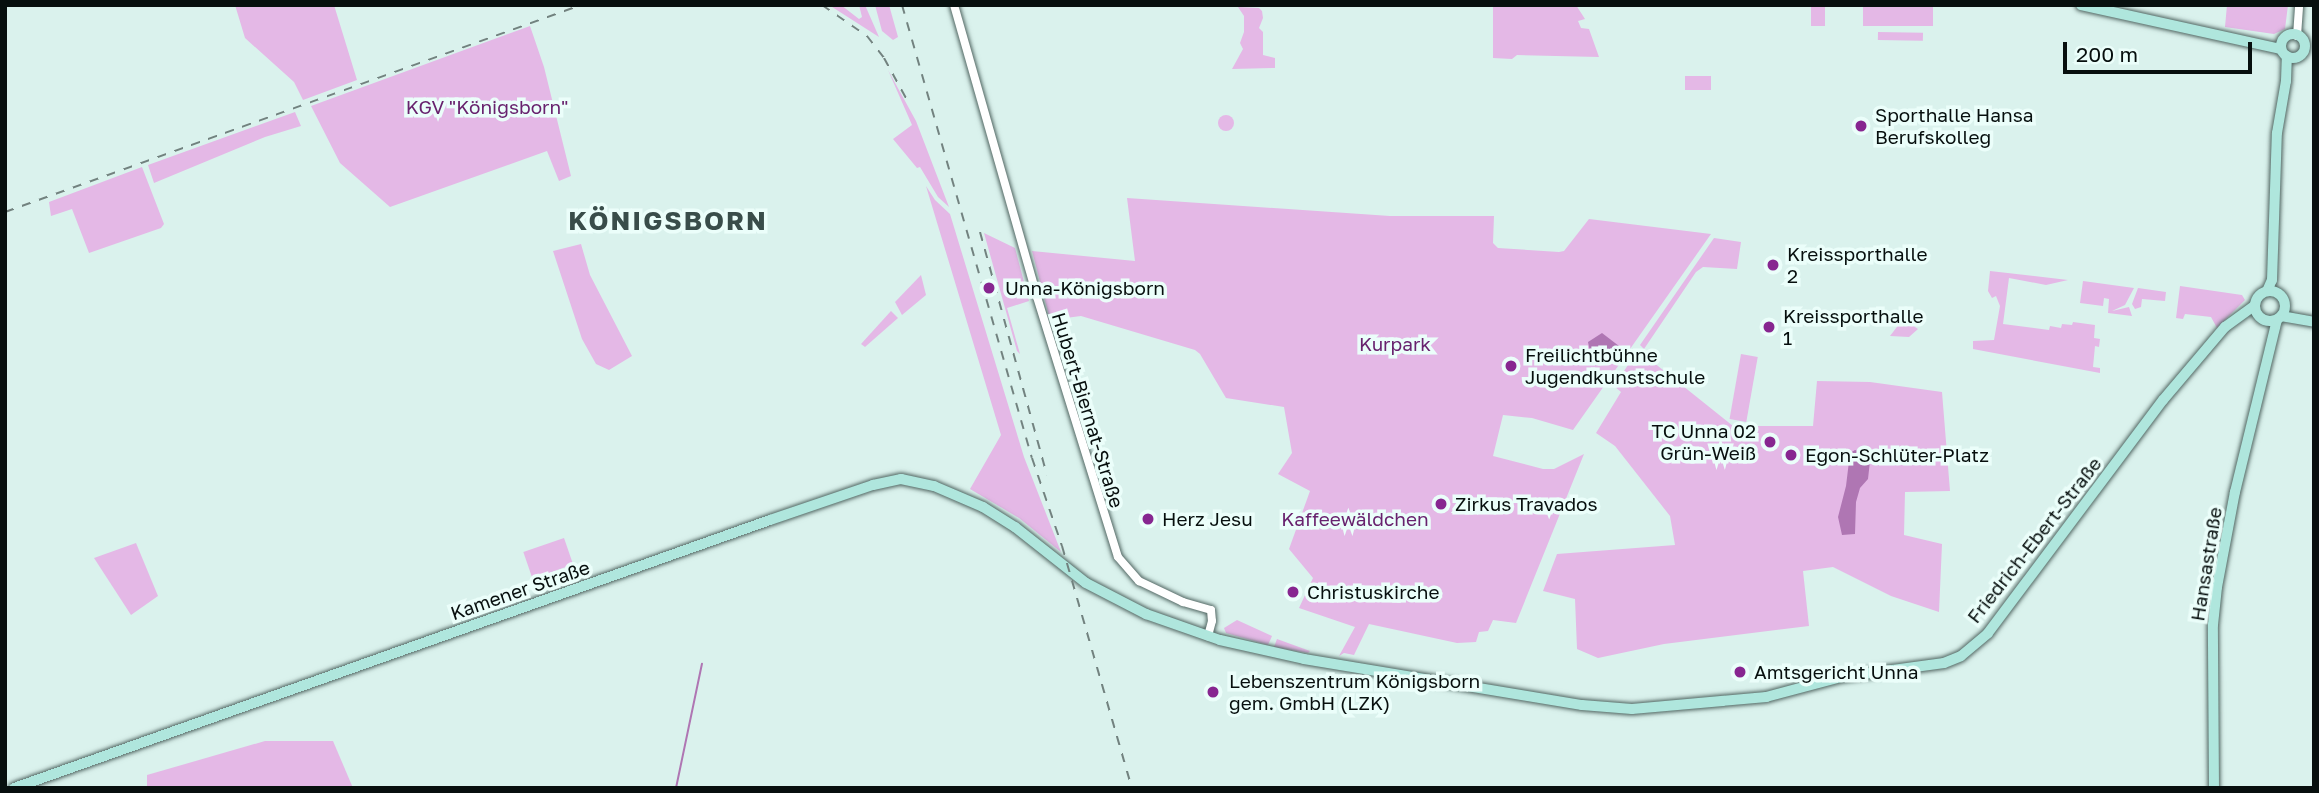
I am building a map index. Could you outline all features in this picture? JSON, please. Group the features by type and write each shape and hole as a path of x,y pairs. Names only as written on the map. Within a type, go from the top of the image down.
{"main road":[{"path":"2081,5 2289,45 2277,133 2272,280 2267,291 2259,295 2255,305 2262,318 2281,315 2314,316"},
{"path":"2273,225 2281,315"},
{"path":"2267,291 2279,294"},
{"name":"Friedrich-Ebert-Straße","path":"1032,541 1103,593 1146,614 1208,636 1304,659 1615,708 1766,697 1840,677 1948,662 1961,656 1988,633 2163,400 2225,327 2255,305"},
{"path":"2281,315 2314,322"},
{"name":"Hansastraße","path":"2214,788 2213,625 2217,587 2268,349 2281,315"},
{"name":"Friedrich-Ebert-Straße","path":"2217,339 2245,320 2262,318"},
{"name":"Hansastraße","path":"2262,318 2268,349"},
{"name":"Kamener Straße","path":"14,788 893,480 917,481 969,499 998,515 1032,541"}],"street":[{"name":"Hubert-Biernat-Straße","path":"954,5 1067,396 1118,557 1133,576 1183,602 1210,610 1212,621 1208,636"},
{"path":"2289,45 2297,5"}],"green space":[{"path":"235,5 334,5 357,80 303,100 294,82 245,38"},
{"path":"829,5 841,5 859,19 862,17 859,5 865,5 879,37"},
{"path":"875,5 889,5 898,37 893,40 882,31"},
{"path":"1493,5 1576,5 1585,19 1578,21 1581,28 1589,29 1599,57 1517,55 1512,59 1493,58"},
{"path":"1811,5 1825,5 1825,26 1811,26"},
{"path":"1863,5 1933,5 1933,26 1863,26"},
{"path":"2227,5 2288,5 2285,29 2274,34 2225,27"},
{"path":"1238,7 1259,8 1262,11 1263,18 1259,28 1263,32 1263,55 1275,58 1275,68 1232,69 1243,49 1240,43 1244,32 1244,16"},
{"name":"KGV \"Königsborn\"","path":"530,26 544,67 571,176 559,181 547,151 390,207 340,163 311,106"},
{"path":"1878,32 1923,33 1923,41 1878,40"},
{"path":"888,70 916,121 949,207 938,197 920,167 917,168 893,139 912,125"},
{"path":"1685,76 1711,76 1711,90 1685,90"},
{"path":"295,112 301,126 265,137 154,183 148,165"},
{"path":"1226,115 1234,123 1226,131 1218,123"},
{"path":"142,167 164,224 161,228 89,253 72,209 51,216 49,202"},
{"path":"926,186 935,200 950,214 1024,457 1061,552 1019,518 970,489 1001,435"},
{"name":"Kurpark","path":"1127,198 1390,216 1494,216 1493,243 1498,248 1559,252 1564,251 1589,219 1711,234 1573,430 1532,418 1503,415 1493,456 1543,469 1554,469 1584,454 1516,623 1493,620 1488,631 1479,632 1476,642 1457,643 1369,624 1354,655 1344,653 1339,656 1355,627 1299,608 1313,578 1289,549 1310,491 1278,474 1292,453 1284,407 1226,398 1195,350 1081,316 1050,320 1032,251 1135,261"},
{"path":"984,233 1015,248 1029,301 1007,308 1020,354 1017,351"},
{"path":"1714,238 1741,242 1737,269 1703,267 1696,272 1644,349 1640,345"},
{"path":"581,244 590,275 632,356 609,370 596,364 582,339 553,251"},
{"path":"1990,271 2068,280 2046,285 2009,278 2003,324 2049,330 2050,326 2061,328 2062,324 2072,325 2073,322 2095,325 2094,338 2100,339 2099,347 2095,346 2093,367 2100,368 2100,373 1973,349 1973,341 1994,340 2000,306 1996,296 1992,298 1988,291"},
{"path":"921,275 926,295 902,315 895,302"},
{"path":"2083,281 2134,288 2125,305 2112,311 2129,307 2132,316 2108,313 2109,299 2104,298 2103,306 2080,303"},
{"path":"2180,286 2242,295 2245,300 2217,328 2211,317 2185,314 2183,319 2176,318"},
{"path":"2138,288 2166,292 2165,301 2142,299 2141,307 2135,309 2132,304"},
{"path":"891,311 898,318 865,347 861,344"},
{"path":"1903,319 1918,329 1909,337 1890,336"},
{"path":"1638,350 1733,426 1813,426 1817,381 1870,382 1942,392 1950,491 1905,492 1904,535 1942,544 1939,612 1891,596 1833,567 1803,571 1809,626 1664,644 1598,658 1577,649 1575,599 1543,591 1557,554 1675,545 1670,516 1615,446 1596,433 1621,392 1614,386"},
{"path":"1741,354 1758,357 1746,422 1730,419"},
{"path":"564,538 573,564 532,578 523,552"},
{"path":"136,543 158,596 131,615 94,558"},
{"path":"1237,620 1272,636 1268,645 1226,633 1224,628"},
{"path":"1277,639 1310,651 1308,653 1274,647"},
{"path":"265,741 333,741 353,788 147,788 147,775"}],"shaded area":[{"path":"1602,333 1619,346 1621,354 1609,362 1590,352 1588,342"},
{"path":"1855,450 1866,454 1870,461 1868,479 1860,488 1856,502 1855,534 1842,535 1838,517 1846,486 1850,453"}],"waterway":[{"path":"676,788 702,664"}],"railway":[{"path":"5,212 581,5"},
{"path":"822,5 867,36 884,58 907,100"},
{"path":"902,5 1032,458 1062,546 1132,788"},
{"path":"980,232 1047,475"}],"place":[{"name":"Sporthalle Hansa Berufskolleg","path":"1861,126"},
{"name":"Kreissporthalle 2","path":"1773,265"},
{"name":"Unna-Königsborn","path":"989,288"},
{"name":"Kreissporthalle 1","path":"1769,327"},
{"name":"Freilichtbühne Jugendkunstschule","path":"1511,366"},
{"name":"TC Unna 02 Grün-Weiß","path":"1770,442"},
{"name":"Egon-Schlüter-Platz","path":"1791,455"},
{"name":"Zirkus Travados","path":"1441,504"},
{"name":"Herz Jesu","path":"1148,519"},
{"name":"Christuskirche","path":"1293,592"},
{"name":"Amtsgericht Unna","path":"1740,672"},
{"name":"Lebenszentrum Königsborn gem. GmbH (LZK)","path":"1213,692"}],"district":[{"name":"KÖNIGSBORN","path":"668,221"}],"park label":[{"name":"Kaffeewäldchen","path":"1355,519"}]}
